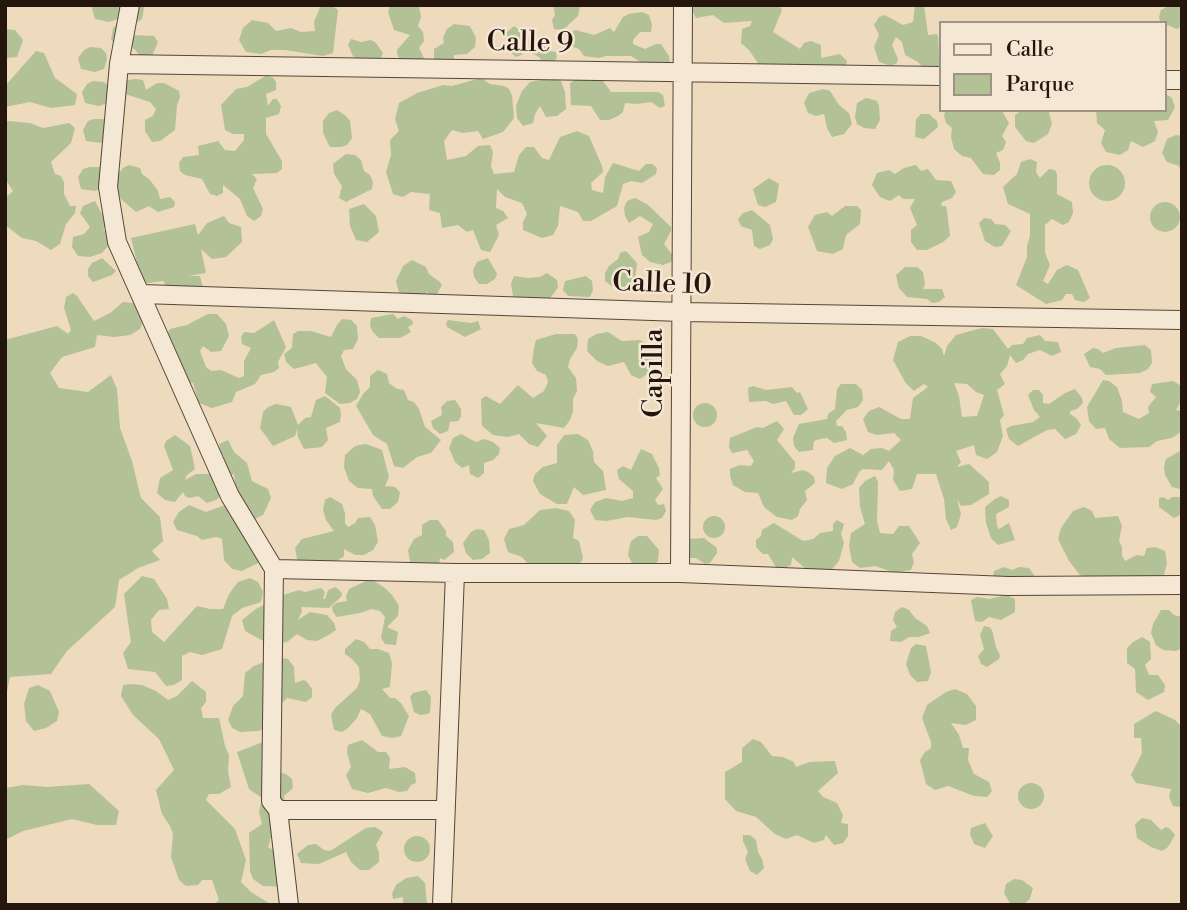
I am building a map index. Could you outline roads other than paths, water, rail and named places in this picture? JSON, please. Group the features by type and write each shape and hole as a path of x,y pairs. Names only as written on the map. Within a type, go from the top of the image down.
{"street":[{"path":"130,5 120,64 107,187 117,242 230,496 274,569 271,801 278,810 289,905"},
{"name":"Capilla","path":"680,573 683,5"},
{"name":"Calle 9","path":"120,64 939,76"},
{"name":"Calle 10","path":"142,294 682,312 1182,320"},
{"path":"274,569 455,573 680,573 1008,586 1182,585"},
{"path":"442,905 455,573"},
{"path":"278,810 444,810"}]}
